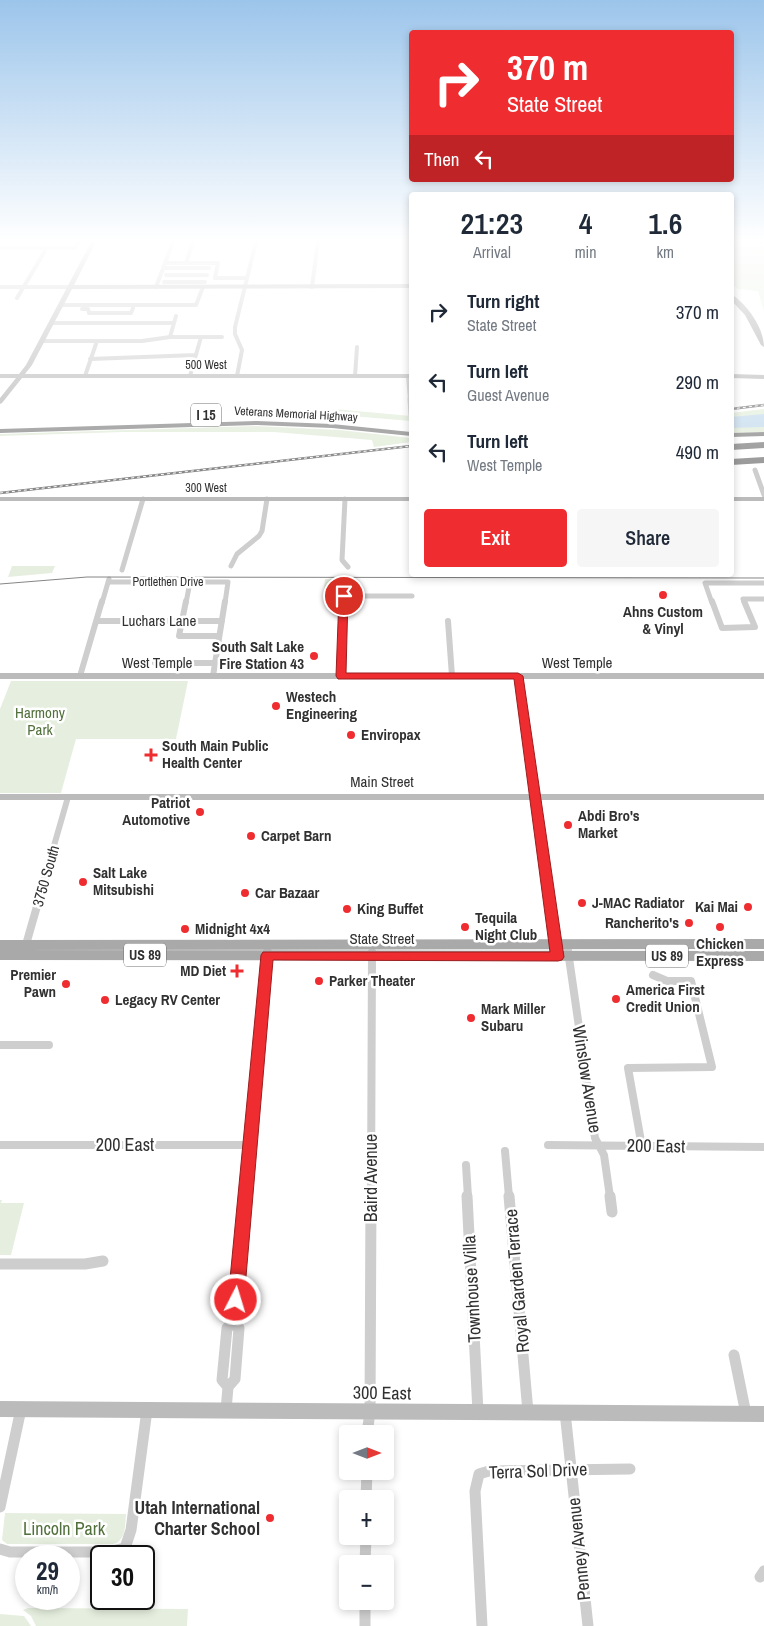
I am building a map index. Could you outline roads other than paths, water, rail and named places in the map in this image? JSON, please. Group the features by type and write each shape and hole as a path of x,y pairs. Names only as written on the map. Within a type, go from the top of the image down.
{"highway":[{"name":"Veterans Memorial Highway","path":"216,415 298,416 409,432"},
{"path":"0,422 160,417"},
{"name":"Veterans Memorial Highway","path":"0,431 257,423 409,432"},
{"path":"734,435 764,434"},
{"path":"734,447 764,445"},
{"path":"734,454 764,452"},
{"path":"734,462 764,461"}],"main road":[{"path":"750,318 764,345"},
{"path":"757,318 764,330"},
{"name":"State Street","path":"562,951 764,944"},
{"name":"State Street","path":"0,945 25,950 562,951 764,956"},
{"name":"State Street","path":"0,955 25,950"}],"street":[{"path":"0,402 22,376 55,318"},
{"path":"170,337 175,318"},
{"path":"237,318 234,330 242,350 237,376"},
{"path":"52,324 174,323"},
{"path":"190,376 201,337"},
{"path":"42,341 222,337"},
{"path":"84,376 97,341"},
{"path":"355,376 357,346"},
{"path":"90,359 196,355"},
{"name":"500 West","path":"0,376 409,376"},
{"path":"734,376 764,376"},
{"path":"755,470 764,495"},
{"name":"300 West","path":"0,499 409,499"},
{"path":"122,570 143,499"},
{"path":"231,566 237,554 259,536 262,531 266,499"},
{"path":"344,499 342,560 348,567"},
{"path":"734,499 764,499"},
{"name":"Portlethen Drive","path":"97,621 109,581 228,582 222,621"},
{"path":"190,582 179,636 219,636"},
{"path":"764,583 705,583 722,628 754,627 743,599 764,599"},
{"path":"341,676 344,596 412,596"},
{"path":"80,676 97,621"},
{"name":"Luchars Lane","path":"97,621 222,621"},
{"path":"212,676 222,621"},
{"path":"448,621 452,676"},
{"path":"155,663 215,662"},
{"name":"West Temple","path":"0,676 764,676"},
{"name":"Winslow Avenue","path":"518,676 535,797 562,951 595,1138 604,1155 612,1212"},
{"name":"Main Street","path":"0,797 764,797"},
{"name":"3750 South","path":"25,950 68,797"},
{"path":"226,1411 228,1387 234,1379 239,1328 234,1323 268,950"},
{"name":"Baird Avenue","path":"368,1425 370,1412 372,950"},
{"path":"642,1146 628,1068 712,1067 691,981 667,981 653,975"},
{"path":"0,1045 49,1045"},
{"name":"200 East","path":"0,1145 250,1145"},
{"name":"200 East","path":"548,1145 764,1147"},
{"name":"Royal Garden Terrace","path":"505,1151 528,1412"},
{"name":"Townhouse Villa","path":"466,1165 478,1413"},
{"path":"0,1264 85,1264 103,1261"},
{"path":"734,1355 746,1414"},
{"name":"300 East","path":"0,1408 764,1414"},
{"path":"0,1507 21,1409"},
{"path":"0,1549 10,1552 108,1552 125,1548 131,1530 147,1410"},
{"name":"Penney Avenue","path":"565,1412 588,1626"},
{"name":"Terra Sol Drive","path":"482,1626 475,1491 479,1474 489,1471 630,1469"},
{"path":"365,1610 365,1626"}],"water":[{"path":"764,414 764,427 734,428 734,417"}],"tram line":[{"path":"0,584 87,577 764,578"}],"railway":[{"path":"734,409 764,405"},
{"path":"0,493 409,446"}],"place":[{"name":"Ahns Custom & Vinyl","path":"663,595"},
{"name":"South Salt Lake Fire Station 43","path":"314,656"},
{"name":"Westech Engineering","path":"276,706"},
{"name":"Enviropax","path":"351,735"},
{"name":"South Main Public Health Center","path":"151,755"},
{"name":"Patriot Automotive","path":"200,812"},
{"name":"Abdi Bro's Market","path":"568,825"},
{"name":"Carpet Barn","path":"251,836"},
{"name":"Salt Lake Mitsubishi","path":"83,882"},
{"name":"Car Bazaar","path":"245,893"},
{"name":"J-MAC Radiator","path":"582,903"},
{"name":"Kai Mai","path":"748,907"},
{"name":"King Buffet","path":"347,909"},
{"name":"Rancherito's","path":"689,923"},
{"name":"Tequila Night Club","path":"465,927"},
{"name":"Chicken Express","path":"720,927"},
{"name":"Midnight 4x4","path":"185,929"},
{"name":"MD Diet","path":"237,971"},
{"name":"Parker Theater","path":"319,981"},
{"name":"Premier Pawn","path":"66,984"},
{"name":"America First Credit Union","path":"616,999"},
{"name":"Legacy RV Center","path":"105,1000"},
{"name":"Mark Miller Subaru","path":"471,1018"},
{"name":"Utah International Charter School","path":"270,1518"}],"park label":[{"name":"Harmony Park","path":"40,722"},
{"name":"Lincoln Park","path":"64,1529"}]}
